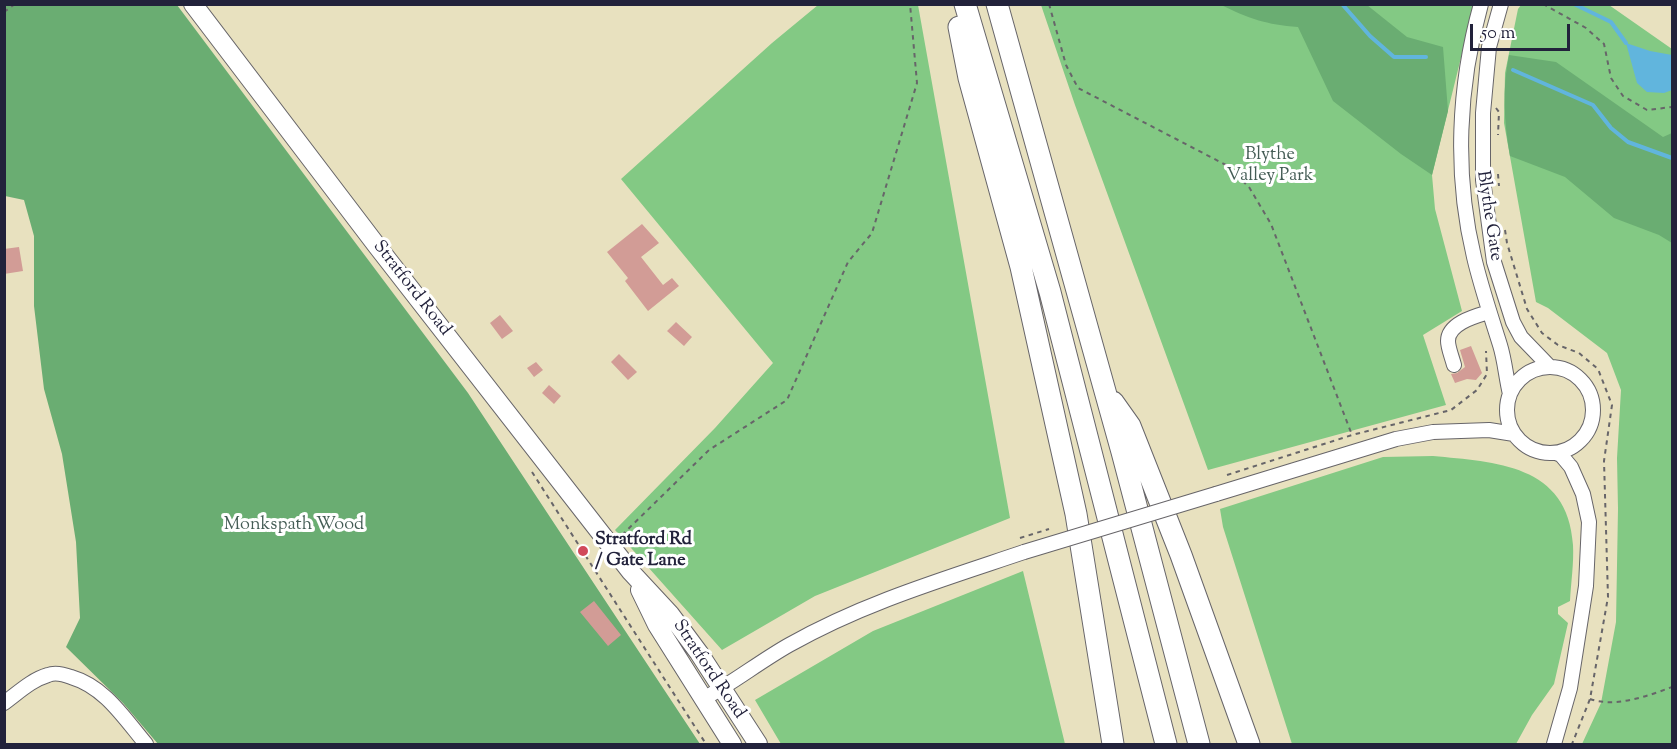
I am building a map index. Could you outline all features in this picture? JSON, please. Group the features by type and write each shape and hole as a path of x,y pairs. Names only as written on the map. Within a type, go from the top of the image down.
{"highway":[{"path":"954,4 969,78 1020,267 1076,514 1113,744"},
{"path":"964,4 1050,292 1166,744"},
{"path":"997,4 1104,389 1199,744"},
{"path":"1104,389 1130,426 1181,555 1249,744"}],"main road":[{"name":"Stratford Road","path":"193,4 377,246 631,572 670,614 699,652 758,744"},
{"name":"Stratford Road","path":"631,572 657,625 732,744"}],"street":[{"name":"Blythe Gate","path":"1481,4 1471,43 1462,110 1461,179 1474,256 1500,347 1509,394"},
{"name":"Blythe Gate","path":"1501,4 1489,47 1483,113 1483,180 1497,272 1513,322 1521,337 1549,366"},
{"path":"1454,365 1448,342 1449,334 1458,325 1489,312"},
{"path":"1549,366 1562,368 1574,373 1591,393 1594,406 1593,419 1584,437 1568,449 1556,453 1544,453 1522,443 1514,434 1508,422 1509,394 1525,374 1536,368 1549,366"},
{"path":"703,699 788,645 831,623 894,596 1024,552 1396,439 1433,432 1489,430 1514,434"},
{"path":"1554,744 1570,688 1586,586 1589,522 1583,494 1571,467 1561,455 1556,453"},
{"path":"4,703 34,681 50,674 63,674 85,681 105,695 146,744"}],"path":[{"path":"4,12 15,4"},
{"path":"612,546 709,450 787,400 848,262 872,233 917,82 910,4"},
{"path":"1049,4 1066,65 1078,88 1226,165 1249,187 1271,224 1352,435"},
{"path":"1543,4 1586,28 1604,44 1611,78 1623,96 1647,110 1672,107"},
{"path":"1493,103 1499,112 1498,135"},
{"path":"1497,168 1499,188"},
{"path":"1497,272 1513,267 1503,221"},
{"path":"1223,476 1352,435 1450,410 1477,390 1487,374 1486,349"},
{"path":"662,675 706,744"},
{"path":"1572,744 1590,699 1601,703 1647,697 1672,687"}],"green space":[{"name":"Monkspath Wood","path":"5,5 177,5 468,393 700,744 158,744 123,703 66,647 80,618 76,542 62,454 44,389 34,306 34,236 24,200 5,196"},
{"path":"818,5 918,5 1010,518 815,596 722,650 615,530 715,428 773,363 621,179 772,43"},
{"name":"Blythe Valley Park","path":"1041,5 1474,5 1432,175 1435,209 1462,311 1423,335 1446,405 1208,470 1075,105"},
{"path":"1221,5 1367,5 1407,37 1443,47 1448,111 1432,175 1333,101 1298,27 1258,20"},
{"path":"1521,5 1609,5 1672,49 1672,744 1582,744 1601,703 1616,622 1617,458 1621,390 1607,353 1548,308 1536,302 1504,123 1505,73 1518,9"},
{"path":"1509,55 1556,62 1663,137 1672,133 1672,243 1659,235 1614,218 1565,177 1510,156 1505,106 1505,80"},
{"path":"1433,456 1503,465 1524,472 1543,483 1558,498 1568,518 1573,559 1570,601 1558,607 1558,614 1568,623 1554,684 1532,715 1516,744 1292,744 1223,527 1220,509 1383,457"},
{"path":"1023,571 1065,744 781,744 755,700 873,631"}],"water":[{"path":"1626,43 1672,55 1672,90 1664,93 1647,92 1637,83"}],"building":[{"path":"642,224 659,243 641,257 663,285 672,278 679,286 648,311 625,281 628,278 607,252"},
{"path":"19,247 23,271 4,274 4,249"},
{"path":"500,315 513,331 502,339 490,323"},
{"path":"676,322 692,337 684,346 667,331"},
{"path":"1471,346 1482,373 1476,380 1467,379 1455,383 1451,374 1465,367 1460,350"},
{"path":"619,354 637,372 628,380 611,362"},
{"path":"536,362 543,370 534,377 527,368"},
{"path":"549,385 561,396 554,404 542,393"},
{"path":"594,601 621,635 608,646 580,612"}],"waterway":[{"path":"1342,4 1370,36 1394,57 1426,57"},
{"path":"1574,4 1611,22 1626,43"},
{"path":"1513,70 1593,105 1611,128 1628,142 1672,158"}],"place":[{"name":"Stratford Rd / Gate Lane","path":"583,551"}]}
